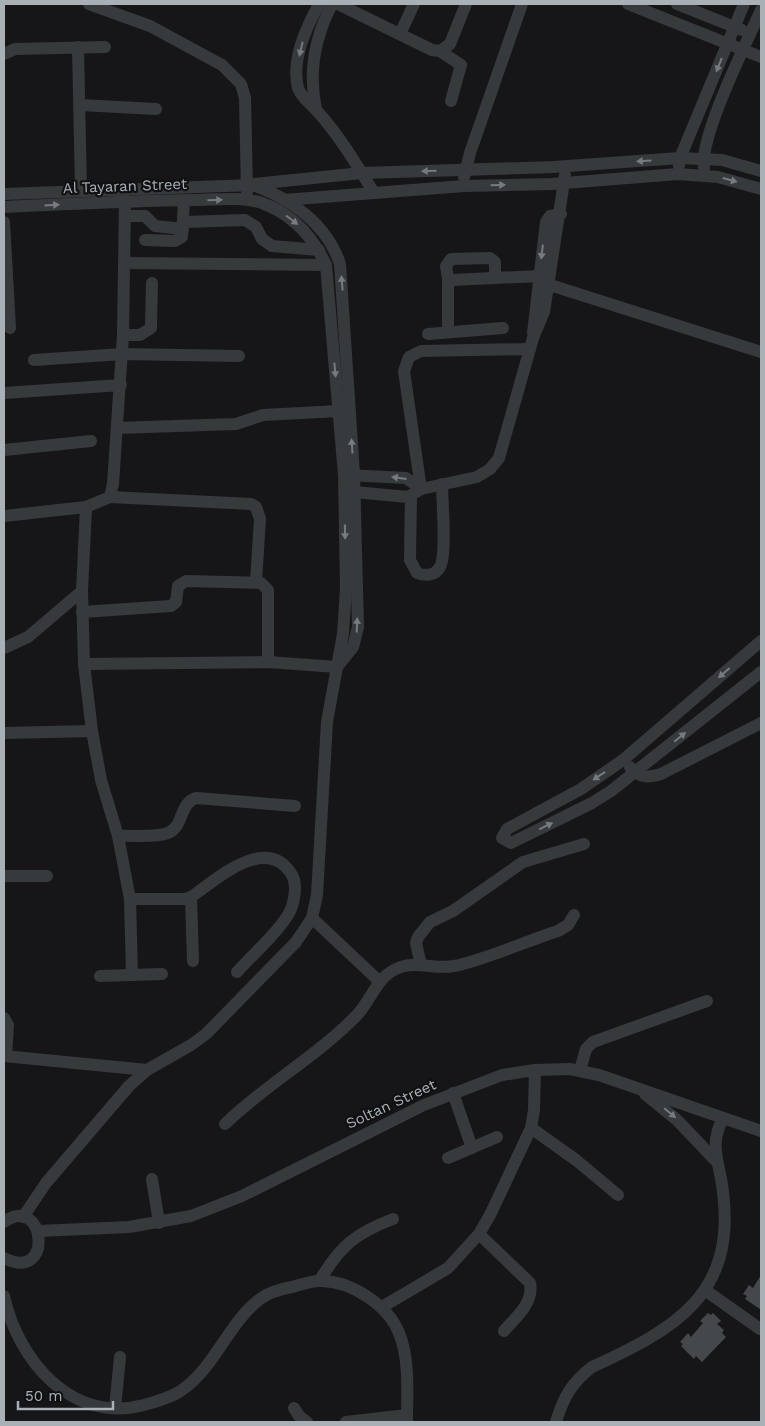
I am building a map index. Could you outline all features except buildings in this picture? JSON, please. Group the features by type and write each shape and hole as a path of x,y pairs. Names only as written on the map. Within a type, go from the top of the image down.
{"street":[{"path":"90,4 150,26 222,65 235,75 241,84 245,98 250,184 248,199 262,203 289,217 310,238 319,250 326,265 339,411 349,474 354,492 358,627 353,647 337,668"},
{"path":"319,4 301,48 297,82 303,98 316,109 374,192"},
{"path":"316,109 312,86 314,62 319,34 332,4"},
{"path":"338,4 360,8 400,34 458,61 462,67 451,100"},
{"path":"400,34 414,4"},
{"path":"440,52 450,44 466,4"},
{"path":"464,186 464,171 522,4"},
{"path":"665,19 671,4"},
{"path":"677,4 751,34"},
{"path":"678,174 680,158 744,4"},
{"path":"633,5 761,57"},
{"path":"705,175 702,159 709,131 761,10"},
{"path":"78,47 81,191"},
{"path":"4,54 15,49 105,47"},
{"path":"704,102 720,107"},
{"path":"80,105 156,108"},
{"name":"Al Tayaran Street","path":"4,194 250,184 362,173 464,171 680,158 722,160 761,171"},
{"path":"531,343 542,319 550,285 561,214 558,183 560,166"},
{"path":"479,170 479,186"},
{"path":"284,200 464,186 558,183 678,174 705,175 761,189"},
{"path":"23,1217 46,1183 121,1095 147,1070 191,1045 206,1034 296,942 312,918 317,895 327,722 343,634 346,588 349,474 340,264 336,252 322,230 302,212 284,200 250,184"},
{"path":"4,185 4,194"},
{"name":"Al Tayaran Street","path":"4,207 124,201 248,199"},
{"path":"145,240 179,240 182,238 184,200"},
{"path":"110,497 113,484 124,335 126,216 124,201"},
{"path":"354,492 416,492 442,484 477,477 495,464 499,458 531,343 546,222 550,216 561,214"},
{"path":"126,216 145,216 155,226 245,220 256,227 262,239 272,246 319,250"},
{"path":"4,222 10,328"},
{"path":"448,332 448,278 446,266 449,260 489,257 495,262 495,278"},
{"path":"124,263 326,265"},
{"path":"448,278 452,280 540,276"},
{"path":"124,335 140,335 151,328 152,283"},
{"path":"550,285 761,352"},
{"path":"428,334 503,328"},
{"path":"442,484 443,558 438,571 431,575 417,572 410,560 416,492 404,371 409,357 420,351 531,343"},
{"path":"34,360 122,354 240,356"},
{"path":"4,393 121,385"},
{"path":"117,428 236,424 259,415 339,411"},
{"path":"4,450 91,441"},
{"path":"349,474 406,478 416,492"},
{"path":"4,516 86,507 110,497 251,504 259,513 256,582"},
{"path":"86,507 82,590 84,664 92,731 106,798 118,836 130,899 132,975"},
{"path":"82,612 171,606 176,602 178,586 186,581 261,583 268,590 268,662"},
{"path":"4,648 28,637 82,590"},
{"path":"761,641 624,760 581,789 507,829 502,838 511,843 592,804 635,773 761,672"},
{"path":"84,664 268,662 337,668"},
{"path":"624,760 635,773 650,777 661,774 761,723"},
{"path":"4,733 92,731"},
{"path":"118,836 168,833 177,826 186,805 196,798 295,806"},
{"path":"420,965 416,943 418,937 430,922 453,911 523,862 584,844"},
{"path":"130,899 178,900 191,897 248,860 274,858 284,864 293,877 294,895 288,914 237,972"},
{"path":"4,876 47,876"},
{"path":"191,897 193,962"},
{"path":"224,1124 357,1016 380,982 392,971 403,966 454,966 558,931 568,925 574,915"},
{"path":"312,918 380,982"},
{"path":"100,976 162,974"},
{"path":"580,1070 586,1049 592,1042 707,1001"},
{"path":"4,1018 8,1025 5,1056 147,1070"},
{"path":"382,1307 448,1268 479,1234 491,1213 531,1128 534,1110 535,1070"},
{"name":"Soltan Street","path":"39,1231 128,1227 191,1216 215,1207 394,1119 453,1093 502,1075 535,1070 580,1070 631,1084 761,1131"},
{"path":"631,1084 677,1120 717,1163"},
{"path":"453,1093 472,1148"},
{"path":"556,1422 565,1396 581,1375 592,1367 668,1328 692,1307 705,1290 717,1267 724,1230 724,1192 714,1140 723,1118"},
{"path":"531,1128 576,1160 618,1195"},
{"path":"448,1158 497,1137"},
{"path":"152,1179 159,1223"},
{"path":"4,1222 15,1217 23,1217 29,1220 39,1231 40,1239 35,1255 20,1263 4,1260"},
{"path":"320,1280 338,1252 354,1237 394,1219"},
{"path":"479,1234 530,1283 530,1297 527,1304 504,1331"},
{"path":"4,1296 8,1317 23,1347 41,1372 56,1386 76,1400 96,1406 133,1408 155,1402 178,1392 198,1376 215,1358 244,1315 261,1298 282,1289 320,1280 346,1287 382,1307 394,1322 407,1362 407,1419 346,1422"},
{"path":"705,1290 760,1329"},
{"path":"115,1408 120,1357"},
{"path":"294,1408 299,1416 307,1422"}]}
